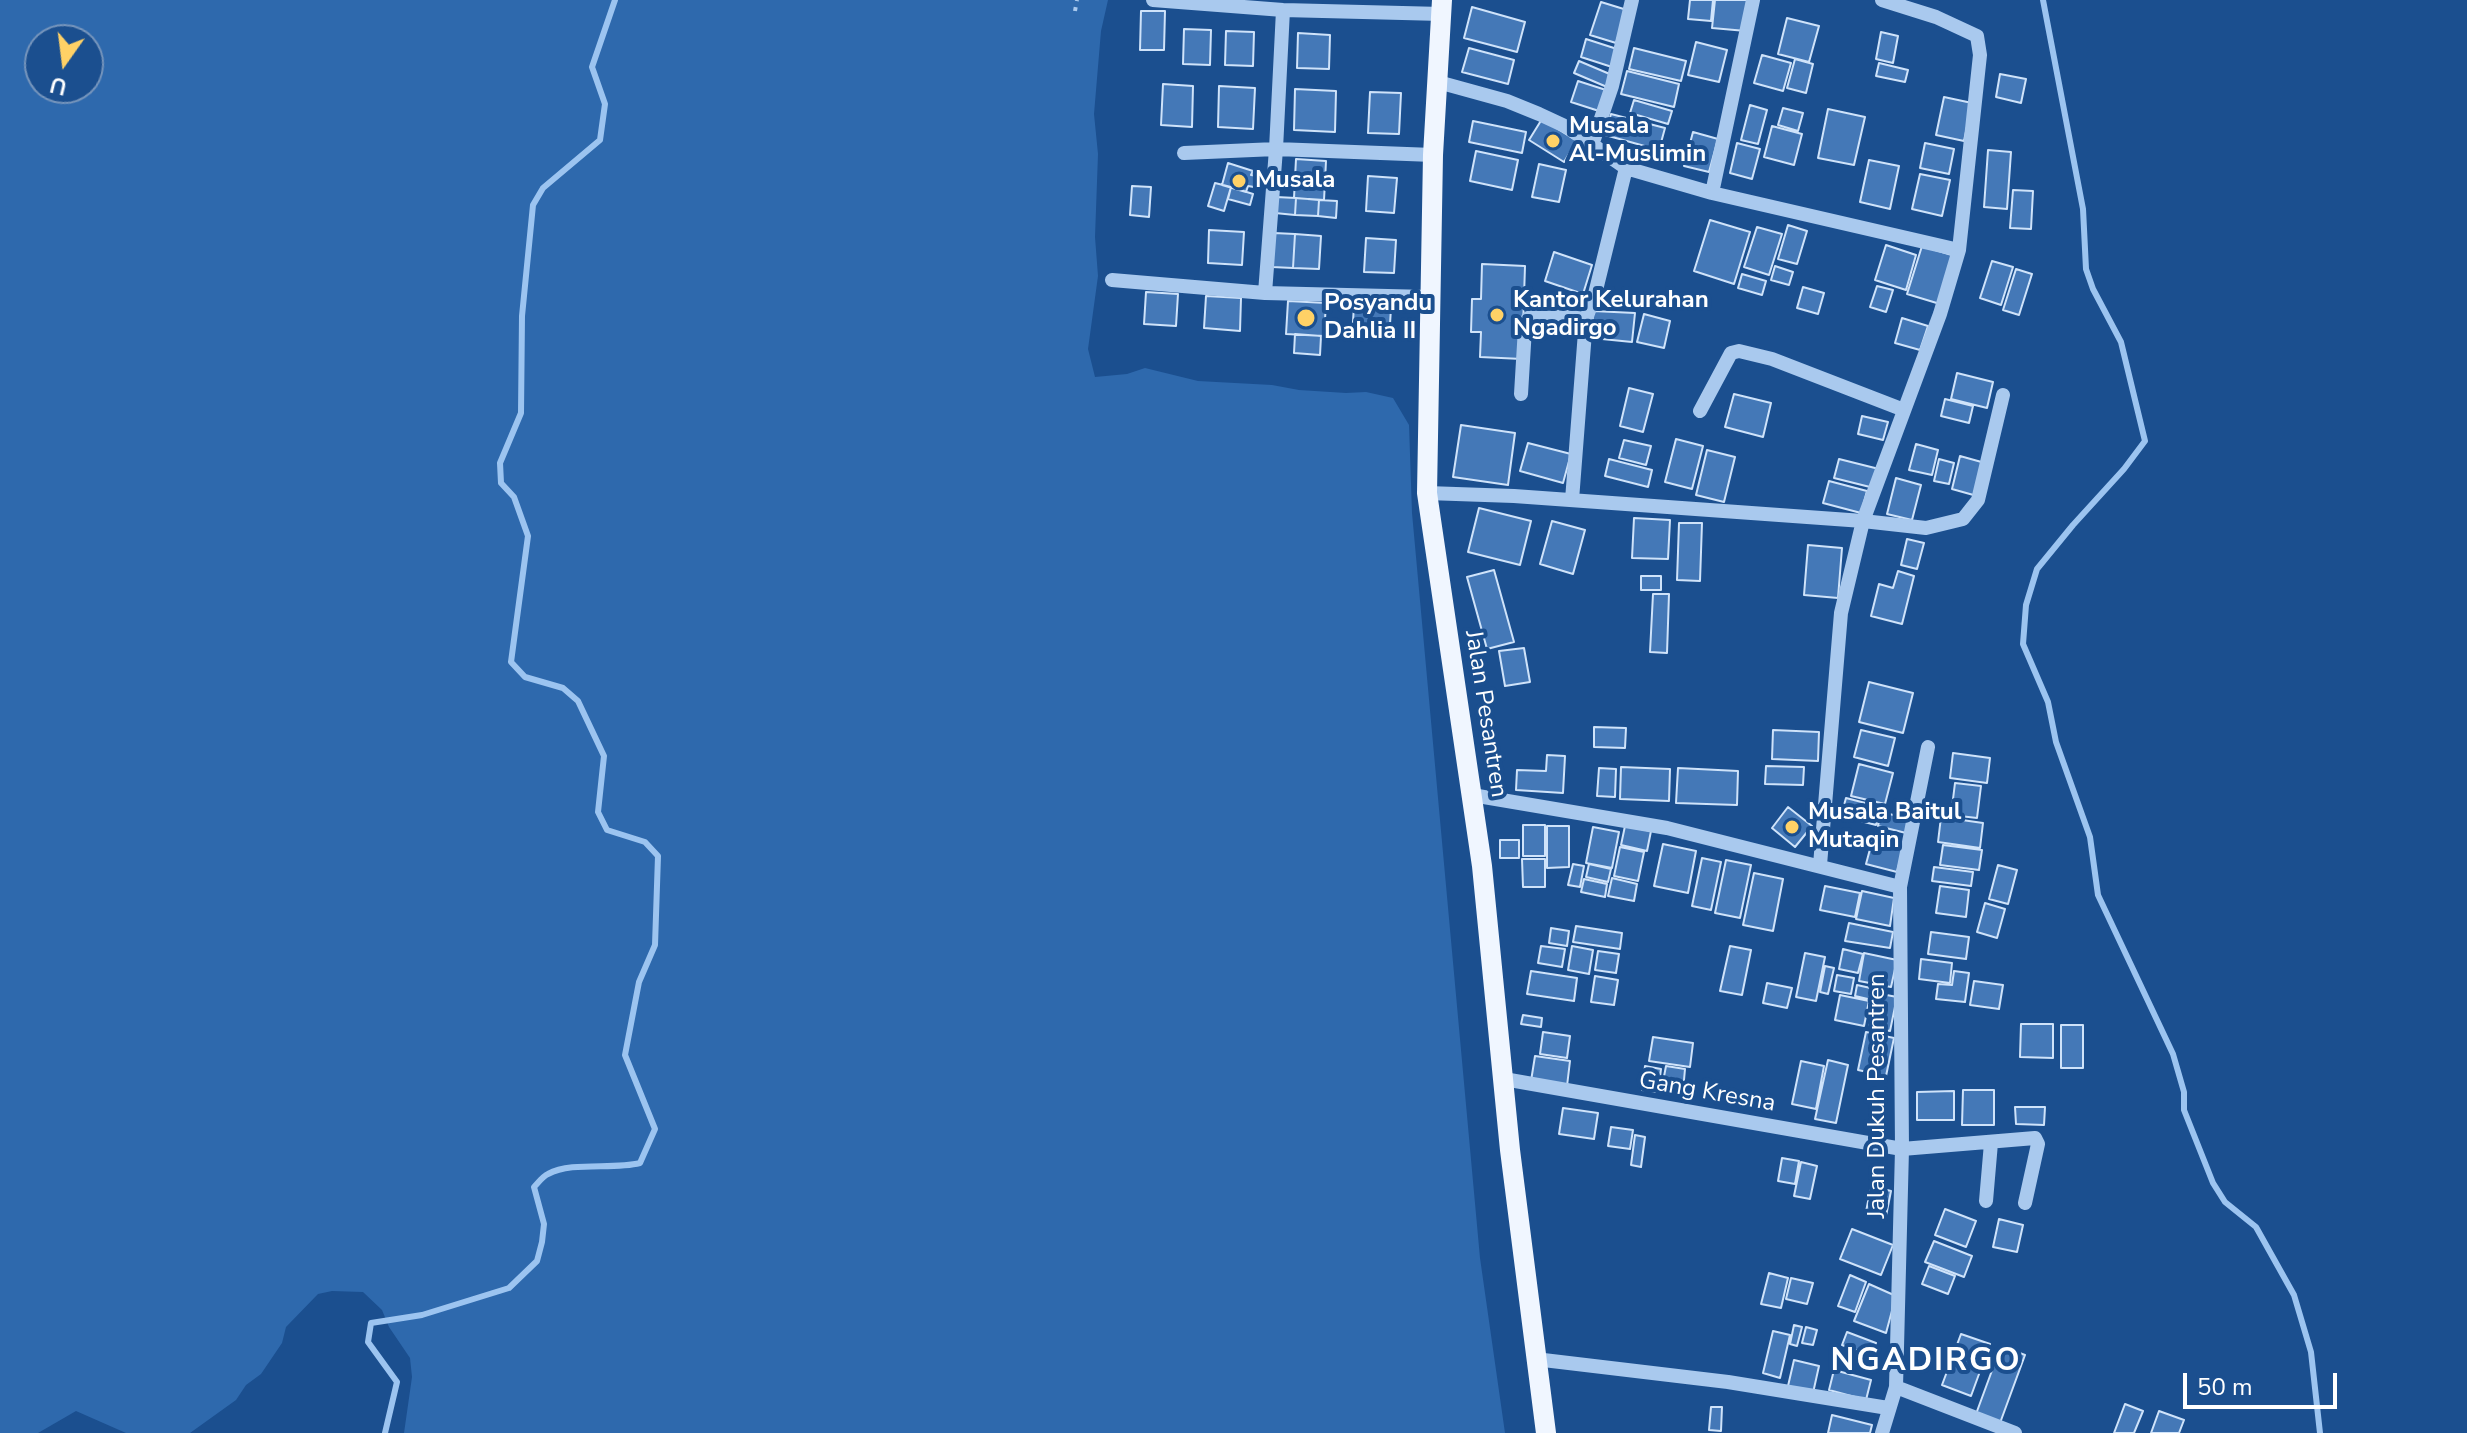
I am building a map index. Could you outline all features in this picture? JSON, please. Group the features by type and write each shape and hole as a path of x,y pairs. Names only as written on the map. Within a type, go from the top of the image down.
{"main road":[{"name":"Jalan Pesantren","path":"1442,7 1433,155 1427,493 1482,866 1510,1150 1546,1433"}],"street":[{"path":"1153,0 1283,10 1442,7"},
{"path":"1592,145 1612,86 1632,0"},
{"path":"1712,193 1753,0"},
{"path":"1820,865 1841,613 1863,521 1948,291 1959,250 1980,55 1977,36 1936,17 1882,0"},
{"path":"1265,293 1283,10"},
{"path":"1438,82 1528,109 1567,127 1626,168 1712,193 1959,250"},
{"path":"1184,153 1276,149 1433,155"},
{"path":"1572,500 1586,319 1626,168"},
{"path":"1112,280 1265,293 1429,297"},
{"path":"1521,394 1528,318 1539,314 1586,319"},
{"path":"1700,411 1725,360 1731,353 1739,351 1780,362 1904,410"},
{"path":"1427,493 1572,500 1926,528 1963,519 1978,500 2003,395"},
{"name":"Jalan Dukuh Pesantren","path":"1882,1433 1896,1387 1902,1149 1900,887 1928,747"},
{"path":"1472,795 1667,828 1900,887"},
{"name":"Gang Kresna","path":"1504,1079 1902,1149 2035,1138 2038,1141 2025,1203"},
{"path":"1986,1201 1991,1143"},
{"path":"1535,1359 1728,1382 1888,1408"},
{"path":"1896,1387 2015,1433"}],"path":[{"path":"1075,11 1077,0"}],"shaded area":[{"path":"0,0 1108,0 1101,31 1094,114 1098,154 1095,237 1098,276 1088,349 1095,377 1127,374 1145,368 1198,381 1366,392 1393,398 1409,425 1412,513 1480,1258 1505,1433 404,1433 412,1377 410,1358 389,1327 382,1310 363,1292 332,1291 318,1294 286,1327 282,1343 261,1374 246,1385 236,1400 190,1433 126,1433 76,1411 38,1433 0,1433"}],"building":[{"path":"1690,0 1713,0 1711,21 1688,19"},
{"path":"1715,0 1749,0 1746,31 1712,28"},
{"path":"1601,2 1627,10 1616,43 1590,35"},
{"path":"1472,7 1525,22 1517,52 1464,38"},
{"path":"1141,11 1165,11 1164,50 1140,50"},
{"path":"1787,18 1819,26 1809,62 1778,54"},
{"path":"1184,29 1211,30 1210,65 1183,64"},
{"path":"1226,31 1254,32 1253,66 1225,65"},
{"path":"1881,32 1898,36 1893,63 1876,59"},
{"path":"1298,33 1330,35 1329,69 1297,68"},
{"path":"1586,39 1617,49 1612,67 1581,57"},
{"path":"1696,42 1727,50 1719,82 1688,75"},
{"path":"1469,48 1514,60 1508,84 1462,72"},
{"path":"1634,48 1686,61 1681,81 1629,69"},
{"path":"1762,55 1791,63 1783,91 1754,83"},
{"path":"1795,59 1813,64 1806,93 1787,88"},
{"path":"1579,61 1612,75 1607,87 1574,73"},
{"path":"1879,63 1908,70 1905,82 1876,76"},
{"path":"1627,71 1679,84 1674,107 1621,94"},
{"path":"2000,74 2026,79 2021,103 1996,97"},
{"path":"1578,81 1606,90 1599,111 1571,102"},
{"path":"1163,84 1193,86 1192,127 1161,125"},
{"path":"1219,86 1255,88 1253,129 1218,127"},
{"path":"1295,89 1336,91 1335,132 1294,130"},
{"path":"1370,92 1401,93 1399,134 1368,133"},
{"path":"1944,97 1972,103 1964,141 1936,135"},
{"path":"1634,100 1672,111 1668,124 1630,113"},
{"path":"1750,105 1767,110 1758,144 1741,140"},
{"path":"1783,108 1803,113 1798,131 1778,125"},
{"path":"1828,109 1865,117 1854,165 1818,158"},
{"path":"1611,114 1665,128 1659,150 1605,135"},
{"name":"Musala Al-Muslimin","path":"1542,119 1577,141 1564,162 1529,140"},
{"path":"1473,121 1526,132 1522,153 1469,142"},
{"path":"1772,126 1802,134 1794,165 1764,157"},
{"path":"1693,132 1718,139 1709,172 1684,166"},
{"path":"1737,143 1760,149 1752,179 1730,173"},
{"path":"1925,143 1954,149 1949,174 1920,168"},
{"path":"1988,150 2011,152 2007,209 1984,207"},
{"path":"1476,151 1518,160 1512,190 1470,181"},
{"path":"1296,159 1326,161 1325,181 1295,178"},
{"path":"1869,160 1899,166 1890,209 1860,202"},
{"name":"Musala","path":"1228,163 1253,171 1251,175 1257,176 1254,187 1248,186 1246,192 1222,185"},
{"path":"1539,164 1566,170 1559,202 1532,197"},
{"path":"1920,174 1950,180 1942,216 1912,209"},
{"path":"1368,176 1397,178 1394,213 1366,211"},
{"path":"1295,178 1325,181 1324,200 1294,198"},
{"path":"1215,183 1231,187 1224,211 1208,206"},
{"path":"1132,186 1151,187 1149,217 1130,215"},
{"path":"1231,187 1253,194 1250,205 1228,199"},
{"path":"2013,190 2033,191 2031,229 2010,228"},
{"path":"1276,197 1296,198 1295,215 1275,213"},
{"path":"1296,198 1319,200 1318,216 1295,215"},
{"path":"1319,200 1337,201 1336,218 1318,216"},
{"path":"1710,220 1750,232 1734,284 1694,271"},
{"path":"1788,225 1807,231 1797,264 1778,259"},
{"path":"1757,227 1782,234 1769,275 1744,267"},
{"path":"1209,230 1244,232 1242,265 1208,263"},
{"path":"1274,233 1295,234 1293,268 1272,267"},
{"path":"1295,234 1321,236 1319,269 1293,268"},
{"path":"1366,238 1396,240 1394,273 1364,272"},
{"path":"1886,245 1916,255 1906,290 1875,280"},
{"path":"1922,246 1955,256 1940,304 1907,294"},
{"path":"1554,252 1592,265 1583,294 1545,281"},
{"path":"1992,261 2013,267 2001,305 1980,298"},
{"name":"Kantor Kelurahan Ngadirgo","path":"1482,264 1525,266 1522,359 1480,357 1481,332 1471,332 1472,299 1481,299"},
{"path":"1775,266 1793,272 1789,285 1771,280"},
{"path":"2016,269 2032,274 2019,315 2003,310"},
{"path":"1742,274 1766,281 1762,295 1738,288"},
{"path":"1877,286 1893,290 1886,312 1870,307"},
{"path":"1803,287 1824,293 1818,314 1797,308"},
{"path":"1146,292 1178,294 1176,326 1144,324"},
{"path":"1206,296 1241,298 1240,331 1204,328"},
{"name":"Posyandu Dahlia II","path":"1288,301 1326,303 1324,336 1286,334"},
{"path":"1354,305 1391,308 1389,340 1352,338"},
{"path":"1593,311 1635,313 1632,342 1592,338"},
{"path":"1644,314 1670,321 1664,348 1637,342"},
{"path":"1902,318 1928,326 1920,350 1895,343"},
{"path":"1295,334 1321,336 1320,355 1294,353"},
{"path":"1957,373 1993,382 1987,408 1951,399"},
{"path":"1629,388 1653,394 1643,432 1620,426"},
{"path":"1734,394 1771,403 1763,437 1725,427"},
{"path":"1945,399 1973,406 1969,423 1941,416"},
{"path":"1862,416 1888,422 1883,440 1858,434"},
{"path":"1461,425 1515,433 1508,485 1453,477"},
{"path":"1676,439 1703,446 1692,489 1665,482"},
{"path":"1624,440 1651,446 1646,465 1619,458"},
{"path":"1528,443 1571,454 1563,483 1520,471"},
{"path":"1916,444 1938,450 1932,475 1909,470"},
{"path":"1707,450 1735,457 1724,502 1696,495"},
{"path":"1960,456 1985,463 1977,496 1952,489"},
{"path":"1609,459 1652,470 1648,487 1605,476"},
{"path":"1839,459 1879,469 1874,488 1834,478"},
{"path":"1939,459 1954,463 1949,484 1934,481"},
{"path":"1896,478 1921,485 1912,520 1887,514"},
{"path":"1829,481 1867,491 1861,513 1823,503"},
{"path":"1479,508 1531,521 1520,565 1468,552"},
{"path":"1634,518 1670,520 1668,559 1632,558"},
{"path":"1552,521 1585,530 1573,574 1540,564"},
{"path":"1679,523 1702,523 1700,581 1677,580"},
{"path":"1907,539 1924,543 1917,569 1901,565"},
{"path":"1808,545 1842,548 1838,598 1804,595"},
{"path":"1494,570 1514,642 1487,649 1467,577"},
{"path":"1898,571 1914,576 1902,624 1871,616 1879,584 1893,588"},
{"path":"1641,576 1661,576 1661,590 1641,590"},
{"path":"1653,594 1669,594 1667,653 1650,652"},
{"path":"1524,648 1530,682 1505,686 1499,651"},
{"path":"1869,682 1913,693 1903,733 1859,722"},
{"path":"1594,727 1626,728 1625,748 1594,747"},
{"path":"1773,730 1819,732 1818,761 1772,759"},
{"path":"1861,730 1895,738 1888,766 1854,757"},
{"path":"1953,753 1990,758 1987,783 1950,778"},
{"path":"1547,755 1565,756 1563,793 1516,790 1517,770 1546,771"},
{"path":"1859,764 1893,773 1885,804 1851,796"},
{"path":"1766,766 1804,767 1803,785 1765,784"},
{"path":"1621,767 1670,769 1669,801 1620,799"},
{"path":"1599,768 1616,769 1615,797 1597,796"},
{"path":"1678,768 1738,771 1737,805 1676,803"},
{"path":"1955,783 1981,786 1977,818 1951,815"},
{"path":"1846,798 1881,807 1876,825 1841,816"},
{"name":"Musala Baitul Mutaqin","path":"1788,807 1812,826 1795,847 1772,828"},
{"path":"1881,812 1910,819 1906,833 1878,826"},
{"path":"1941,817 1983,823 1980,848 1938,842"},
{"path":"1523,825 1545,825 1545,856 1523,856"},
{"path":"1547,826 1569,826 1569,867 1547,868"},
{"path":"1625,826 1651,831 1647,851 1621,845"},
{"path":"1593,827 1619,832 1612,868 1586,863"},
{"path":"1873,838 1904,845 1897,872 1866,864"},
{"path":"1500,840 1519,840 1519,858 1500,858"},
{"path":"1663,844 1696,851 1688,893 1654,886"},
{"path":"1943,845 1982,850 1979,870 1940,865"},
{"path":"1620,847 1644,852 1638,881 1614,876"},
{"path":"1702,858 1721,862 1711,910 1692,906"},
{"path":"1522,859 1545,859 1545,887 1523,887"},
{"path":"1726,860 1751,865 1740,918 1715,913"},
{"path":"1573,864 1584,866 1580,887 1568,885"},
{"path":"1589,864 1611,869 1608,882 1586,877"},
{"path":"1998,865 2017,870 2008,904 1989,899"},
{"path":"1934,867 1973,872 1971,886 1932,881"},
{"path":"1754,873 1783,879 1773,931 1743,925"},
{"path":"1612,878 1637,884 1634,901 1608,896"},
{"path":"1584,879 1607,884 1605,897 1581,892"},
{"path":"1825,886 1860,893 1855,917 1820,910"},
{"path":"1940,886 1969,890 1966,917 1936,913"},
{"path":"1862,891 1894,898 1890,926 1856,919"},
{"path":"1985,903 2005,909 1997,938 1977,932"},
{"path":"1849,923 1893,932 1890,948 1845,941"},
{"path":"1576,926 1622,933 1620,949 1573,942"},
{"path":"1551,928 1569,931 1567,946 1549,943"},
{"path":"1931,932 1969,937 1966,959 1928,954"},
{"path":"1541,946 1565,949 1562,967 1538,963"},
{"path":"1572,946 1593,950 1589,974 1568,970"},
{"path":"1730,946 1751,950 1742,995 1720,991"},
{"path":"1843,949 1863,954 1858,973 1839,969"},
{"path":"1598,951 1619,954 1616,973 1595,970"},
{"path":"1805,953 1825,957 1816,1001 1796,997"},
{"path":"1864,953 1897,960 1891,987 1859,981"},
{"path":"1921,959 1952,963 1950,983 1919,979"},
{"path":"1825,966 1834,968 1828,994 1820,992"},
{"path":"1531,971 1577,978 1574,1001 1527,994"},
{"path":"1954,971 1969,973 1965,1002 1936,999 1938,984 1952,985"},
{"path":"1837,975 1854,978 1851,994 1834,991"},
{"path":"1595,976 1618,980 1614,1005 1591,1002"},
{"path":"1974,981 2003,985 1999,1009 1970,1005"},
{"path":"1767,983 1792,988 1787,1008 1763,1003"},
{"path":"1857,985 1875,989 1872,1000 1855,996"},
{"path":"1876,993 1897,997 1890,1031 1869,1027"},
{"path":"1840,995 1869,1001 1864,1026 1835,1020"},
{"path":"1523,1015 1542,1018 1541,1027 1521,1024"},
{"path":"2021,1024 2053,1024 2053,1058 2020,1057"},
{"path":"2061,1025 2083,1025 2083,1068 2061,1068"},
{"path":"1543,1032 1570,1036 1567,1058 1540,1054"},
{"path":"1866,1032 1894,1038 1886,1076 1858,1070"},
{"path":"1653,1037 1693,1043 1690,1067 1649,1061"},
{"path":"1535,1056 1570,1061 1567,1086 1531,1081"},
{"path":"1828,1060 1848,1065 1836,1123 1815,1119"},
{"path":"1801,1061 1824,1066 1816,1109 1792,1104"},
{"path":"1645,1066 1661,1069 1658,1092 1642,1090"},
{"path":"1666,1066 1685,1069 1683,1091 1662,1087"},
{"path":"1963,1090 1994,1090 1994,1125 1962,1125"},
{"path":"1954,1091 1954,1120 1917,1120 1917,1092"},
{"path":"2015,1107 2045,1107 2044,1125 2016,1124"},
{"path":"1563,1108 1598,1113 1594,1139 1559,1134"},
{"path":"1611,1127 1633,1130 1630,1149 1608,1146"},
{"path":"1635,1135 1645,1137 1641,1167 1631,1165"},
{"path":"1782,1158 1799,1161 1795,1184 1778,1181"},
{"path":"1801,1162 1817,1166 1810,1199 1794,1196"},
{"path":"1871,1186 1891,1191 1886,1216 1866,1212"},
{"path":"1945,1209 1976,1221 1966,1247 1935,1235"},
{"path":"1999,1219 2023,1225 2017,1252 1993,1247"},
{"path":"1852,1229 1893,1245 1881,1275 1840,1259"},
{"path":"1934,1241 1972,1256 1964,1277 1925,1262"},
{"path":"1929,1266 1955,1276 1948,1294 1922,1284"},
{"path":"1769,1273 1788,1278 1781,1308 1761,1304"},
{"path":"1850,1275 1866,1282 1855,1312 1838,1306"},
{"path":"1791,1278 1813,1283 1807,1304 1786,1299"},
{"path":"1869,1284 1896,1296 1886,1333 1854,1321"},
{"path":"1794,1325 1802,1327 1797,1346 1790,1344"},
{"path":"1806,1327 1817,1330 1813,1345 1802,1343"},
{"path":"1773,1331 1790,1335 1780,1378 1763,1373"},
{"path":"1847,1332 1876,1343 1871,1356 1842,1345"},
{"path":"1961,1334 1990,1344 1971,1396 1942,1385"},
{"path":"2001,1346 2025,1355 2000,1423 1976,1414"},
{"path":"1794,1360 1819,1366 1813,1393 1788,1386"},
{"path":"1834,1370 1871,1380 1866,1400 1829,1390"},
{"path":"2125,1404 2143,1411 2134,1433 2114,1433"},
{"path":"1711,1407 1722,1407 1721,1431 1709,1430"},
{"path":"2159,1411 2184,1420 2179,1433 2151,1433"},
{"path":"1832,1415 1872,1425 1870,1433 1828,1433"}],"waterway":[{"path":"385,1433 397,1382 368,1342 371,1323 422,1315 509,1288 537,1261 544,1224 534,1187 544,1176 569,1168 640,1163 655,1129 625,1055 639,982 655,945 658,856 645,842 607,830 598,812 604,756 578,701 563,688 525,677 511,662 528,536 514,497 501,483 500,463 521,413 522,316 533,205 543,188 600,140 605,104 592,67 615,0"},
{"path":"2043,0 2083,209 2086,269 2121,342 2145,441 2037,569 2026,605 2023,644 2048,702 2056,742 2090,837 2098,895 2173,1054 2184,1092 2184,1110 2213,1183 2225,1202 2256,1227 2294,1295 2311,1352 2320,1433"}],"place":[{"name":"Musala Al-Muslimin","path":"1553,141"},
{"name":"Musala","path":"1239,181"},
{"name":"Kantor Kelurahan Ngadirgo","path":"1497,315"},
{"name":"Posyandu Dahlia II","path":"1306,318"},
{"name":"Musala Baitul Mutaqin","path":"1792,827"}],"district":[{"name":"NGADIRGO","path":"1926,1362"}]}
